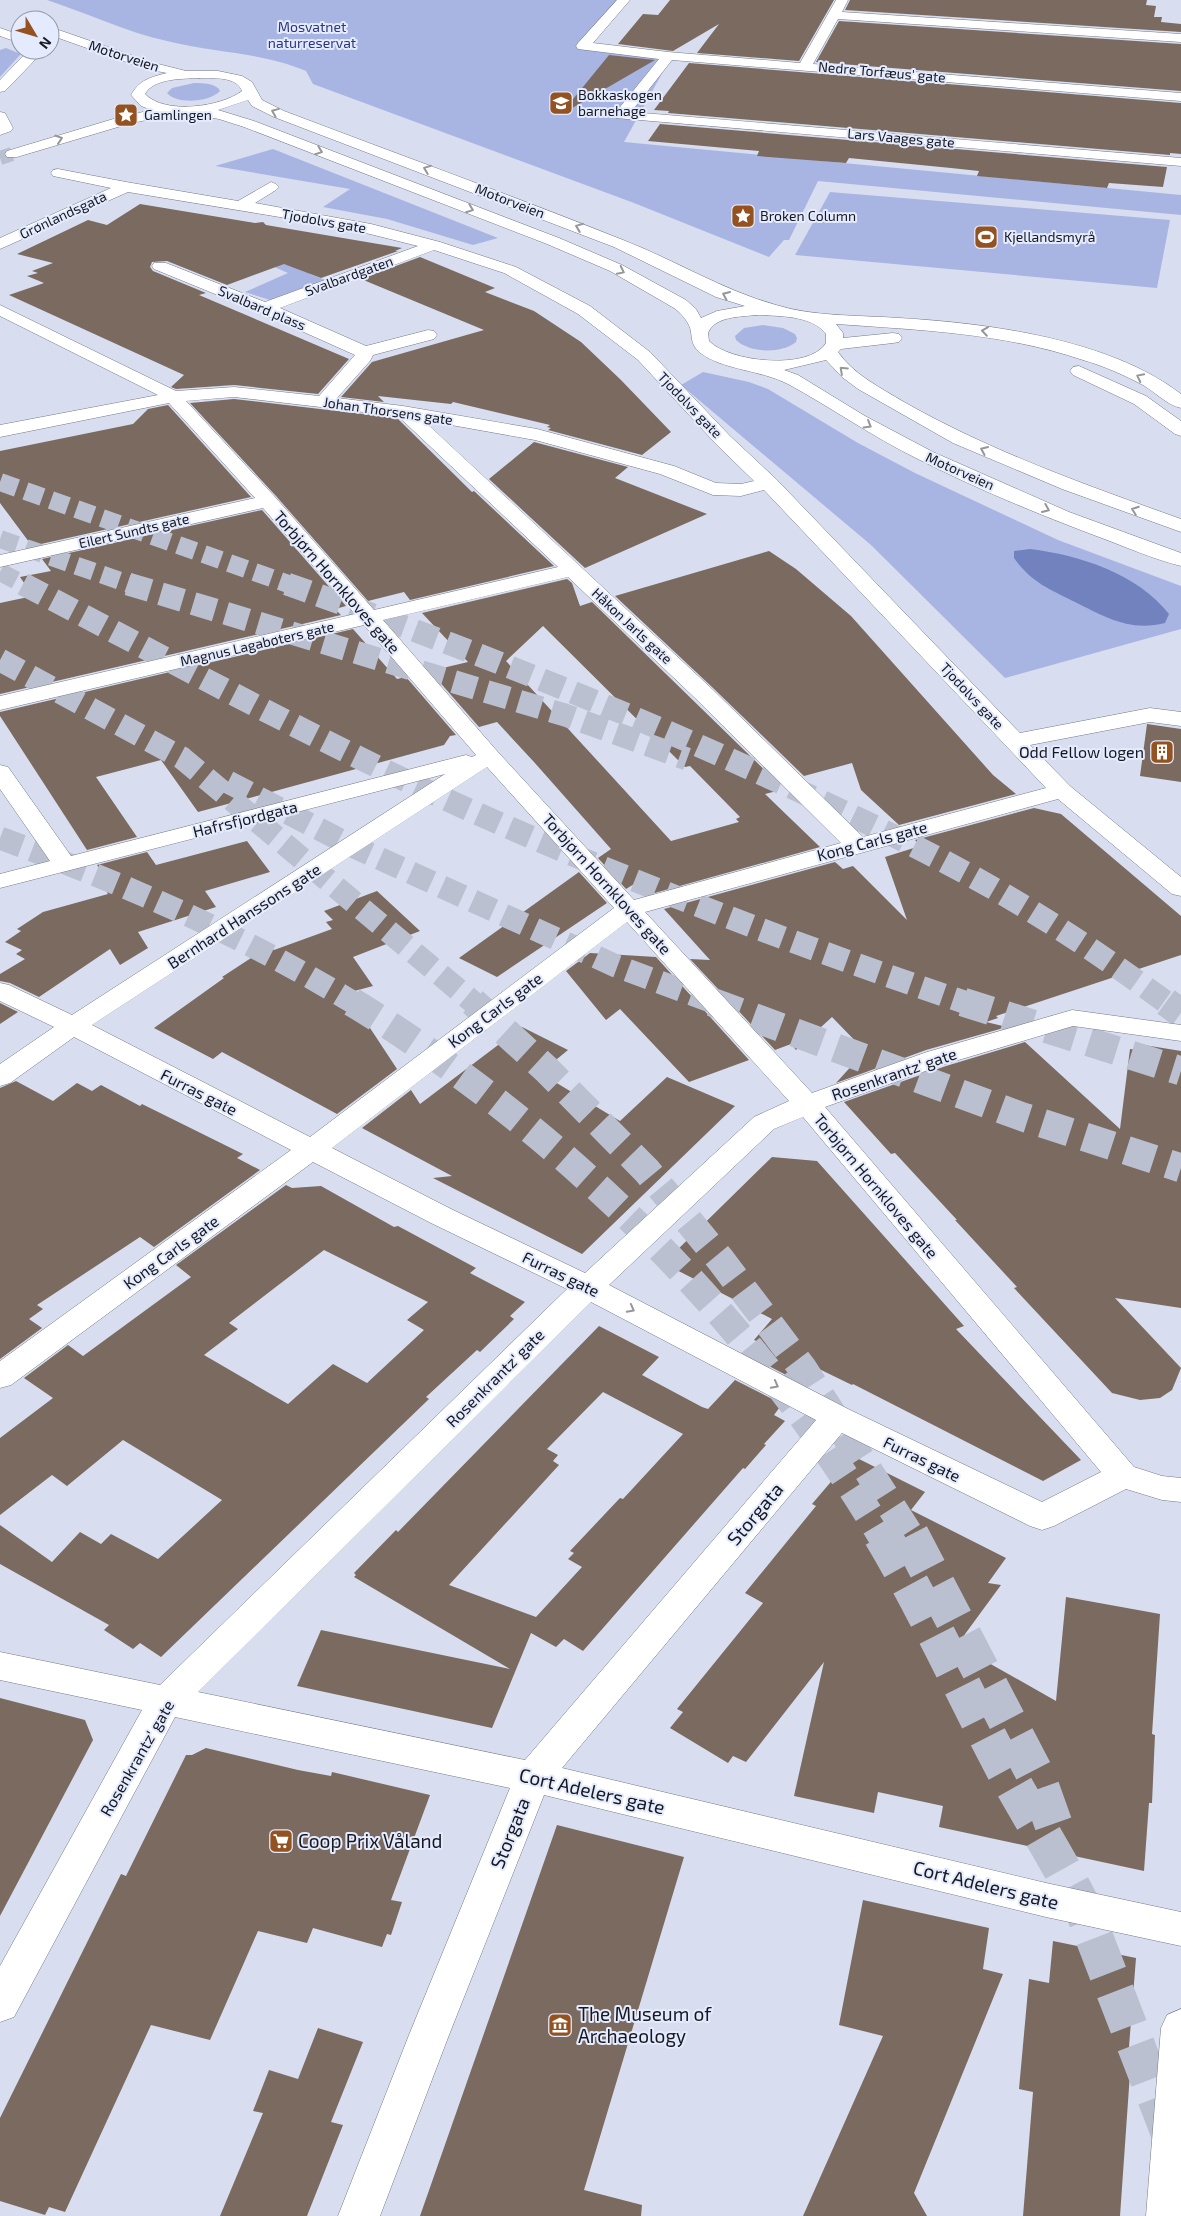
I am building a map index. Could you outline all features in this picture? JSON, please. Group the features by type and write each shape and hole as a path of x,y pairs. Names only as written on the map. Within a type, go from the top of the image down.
{"main road":[{"name":"Nedre Torfæus' gate","path":"624,0 583,46 668,56 1181,97"},
{"path":"805,66 842,0"},
{"path":"833,14 1181,38"},
{"name":"Motorveien","path":"60,34 151,66 238,79 248,85 249,92 258,103 279,114 620,244 722,293 772,310"},
{"name":"Lars Vaages gate","path":"668,56 621,115 1181,162"},
{"path":"0,88 27,60"},
{"path":"0,144 89,118 132,100 149,83 159,79 199,74"},
{"name":"Motorveien","path":"127,80 132,100 159,107 221,115 249,124 587,256 668,296 690,313 699,331 698,338 701,344 718,356 767,369 792,379 859,420 934,460 1062,516 1181,560"},
{"path":"12,154 124,120 229,104 249,92"},
{"path":"0,116 6,128 0,131"},
{"path":"79,177 98,167"},
{"name":"Tjodolvs gate","path":"58,173 126,187 371,229 434,245 510,270 584,310 644,356 723,440 769,483 1062,791 1181,889"},
{"name":"Grønlandsgata","path":"0,244 126,187"},
{"path":"240,206 271,187"},
{"name":"Svalbardgaten","path":"265,308 434,245"},
{"name":"Svalbard plass","path":"160,266 265,308 364,352"},
{"name":"Torbjørn Hornkloves gate","path":"0,310 141,379 173,397 268,501 489,756 807,1104 1122,1476"},
{"path":"699,331 704,324 725,315 772,310 811,317 929,324 1020,337 1070,350 1123,369 1162,389 1181,403"},
{"name":"Motorveien","path":"811,317 832,330 836,337 832,348 838,366 899,406 959,438 1052,479 1181,526"},
{"path":"11,333 35,328"},
{"path":"324,402 364,357 364,352 428,335"},
{"path":"748,364 789,364 813,359 832,348 884,338 906,337 958,342 1010,350 1067,366 1095,377 1140,400 1181,430"},
{"name":"Johan Thorsens gate","path":"0,431 173,397 203,393 234,392 403,411 537,435 667,470 712,489 741,490 769,483"},
{"name":"Håkon Jarls gate","path":"403,411 703,694 857,845"},
{"name":"Eilert Sundts gate","path":"0,561 268,501"},
{"name":"Magnus Lagabøters gate","path":"0,703 573,570"},
{"path":"1014,741 1150,715 1181,719"},
{"name":"Hafrsfjordgata","path":"0,881 489,756"},
{"name":"Bernhard Hanssons gate","path":"0,1077 73,1026 489,756"},
{"path":"0,772 65,865"},
{"name":"Kong Carls gate","path":"0,1377 312,1149 629,909 857,845 1062,791"},
{"name":"Furras gate","path":"0,990 441,1216 588,1287 837,1417 1042,1517 1122,1476"},
{"name":"Rosenkrantz' gate","path":"0,2004 166,1701 588,1287 764,1123 807,1104 936,1058 1072,1018 1181,1033"},
{"name":"Storgata","path":"359,2216 533,1776 837,1417"},
{"path":"1122,1476 1162,1488 1181,1490"},
{"name":"Cort Adelers gate","path":"0,1666 533,1776 1046,1900 1181,1929"},
{"path":"1167,2216 1181,2028"}],"green space":[{"name":"Mosvatnet naturreservat","path":"47,0 626,0 583,48 670,59 624,142 1181,195 1181,215 818,181 789,240 784,240 769,257 634,203 313,84 306,71 255,56 184,45 152,37"},
{"path":"6,48 10,50 10,60 16,60 0,77 0,50"},
{"path":"194,83 216,86 220,91 209,98 193,101 178,99 167,93 172,88"},
{"path":"273,149 498,238 473,245 387,219 323,207 350,189 215,166"},
{"name":"Kjellandsmyrå","path":"830,192 1170,220 1157,288 795,255"},
{"path":"293,258 310,274 325,280 270,300 245,292 288,273 272,266"},
{"path":"763,325 783,328 795,334 796,342 782,349 757,350 736,340 735,336 744,328"},
{"path":"703,372 749,382 768,389 858,443 915,473 1058,540 1181,586 1181,629 1005,678 871,545 681,385"}],"shaded area":[{"path":"1030,549 1068,556 1125,577 1156,600 1169,614 1165,623 1140,626 1118,622 1049,589 1027,573 1014,558 1014,551"}],"building":[{"path":"670,0 834,0 799,61 697,53 719,24 673,51 618,44 643,14 658,15"},
{"path":"850,0 1147,0 1146,5 1156,6 1154,17 1162,17 1161,22 1181,24 1181,32 845,10"},
{"path":"839,21 1181,44 1181,91 816,62"},
{"path":"609,55 655,60 567,111 565,109"},
{"path":"689,63 1181,103 1181,154 1170,153 1170,155 668,113 669,111 654,110"},
{"path":"660,124 1167,167 1163,187 1109,183 1107,188 977,176 979,171 951,168 849,158 846,163 757,156 759,151 648,141"},
{"path":"140,204 255,223 263,222 266,225 402,248 321,278 284,264 227,285 167,261 152,262 150,267 153,271 206,293 199,295 349,359 318,394 234,385 176,389 171,387 184,375 9,295 44,283 27,276 38,273 32,271 53,263 17,254 88,220 107,225"},
{"path":"420,257 495,288 485,292 534,311 581,342 671,432 642,455 548,430 551,428 547,427 550,425 453,402 451,404 378,396 384,402 341,397 372,362 484,330 361,279"},
{"path":"234,399 397,418 472,492 474,491 554,566 410,600 404,592 368,601 276,496 190,403"},
{"path":"168,405 251,497 32,546 0,503 0,451 133,424 148,409"},
{"path":"534,442 628,467 615,478 707,514 585,568 489,479"},
{"path":"262,510 346,606 335,609 341,615 0,694 0,603 33,596 20,577 51,571 42,559"},
{"path":"769,551 796,569 851,616 993,775 1016,794 899,825 861,790 852,763 804,776 615,596"},
{"path":"567,579 572,583 580,606 592,602 778,783 771,785 777,791 765,794 820,847 651,894 639,881 626,889 598,858 611,849 534,762 497,722 479,727 430,671 468,662 422,613","holes":["543,626 685,767 690,766 740,817 736,819 739,822 671,841 506,661"]},
{"path":"353,629 397,679 406,677 456,735 450,736 444,745 198,812 161,760 96,777 137,837 87,850 0,716 0,712"},
{"name":"Odd Fellow logen","path":"1147,724 1181,729 1181,782 1140,776"},
{"path":"1034,808 1061,814 1181,916 1181,955 996,1016 998,1018 986,1022 1007,1027 926,1050 836,1083 865,1051 832,1017 796,1050 791,1044 775,1050 690,959 710,960 664,909 835,862 843,869 853,866 907,920 885,857 920,846 915,840"},
{"path":"247,841 270,872 205,891 216,907 138,932 148,948 120,965 110,949 39,997 10,983 0,981 0,974 25,959 16,954 22,950 5,942 21,931 17,929 43,912 108,894 106,891 113,889 97,865 147,852 156,865"},
{"path":"579,872 607,903 497,977 459,958"},
{"path":"377,891 420,931 353,957 373,986 347,993 397,1069 337,1114 222,1052 213,1059 154,1028 224,978 222,977 268,947 274,950 332,929 326,922 333,920 324,911"},
{"path":"590,953 656,957 749,1060 689,1082 620,1009 606,1020 566,971"},
{"path":"0,1003 18,1012 0,1024"},
{"path":"522,1027 568,1050 540,1073 620,1121 667,1077 735,1106 582,1254 433,1178 452,1176 362,1128 411,1090 420,1104"},
{"path":"1025,1042 1120,1129 1130,1049 1138,1050 1138,1044 1181,1051 1181,1308 1115,1298 1181,1368 1172,1390 1160,1398 1140,1400 1112,1393 1014,1288 1017,1287 955,1220 957,1220 895,1153 891,1154 844,1102 946,1066"},
{"path":"16,1081 53,1101 77,1083 92,1091 101,1085 140,1106 142,1104 243,1154 237,1158 260,1170 154,1247 140,1237 37,1305 43,1309 29,1319 42,1328 0,1359 0,1088"},
{"path":"772,1157 817,1161 964,1326 956,1329 1081,1460 1043,1481 853,1384 815,1367 801,1383 754,1358 766,1345 754,1340 772,1319 665,1264"},
{"path":"286,1185 292,1188 321,1186 394,1227 398,1226 476,1268 470,1273 525,1302 510,1316 514,1319 480,1352 477,1350 426,1397 429,1399 161,1657 140,1643 133,1649 104,1630 109,1625 0,1564 0,1525 52,1562 80,1532 101,1544 111,1534 158,1559 222,1500 123,1440 67,1486 52,1475 0,1515 0,1438 53,1398 24,1378 68,1345 83,1356 191,1277 176,1265","holes":["324,1250 428,1302 407,1320 424,1330 367,1383 333,1364 288,1404 204,1355 238,1329 229,1323"]},
{"path":"599,1326 659,1357 642,1375 702,1407 708,1409 735,1380 782,1404 774,1415 785,1421 764,1444 766,1445 745,1469 743,1468 583,1651 564,1639 556,1647 531,1633 492,1728 297,1686 321,1630 510,1669 354,1577 356,1575 354,1573 396,1530 398,1532","holes":["603,1392 683,1434 623,1499 620,1498 570,1551 574,1553 568,1559 582,1567 536,1617 449,1585 559,1465 553,1461 558,1455 547,1449"]},
{"path":"853,1456 925,1492 911,1510 1006,1558 988,1583 1001,1585 957,1645 1056,1701 1066,1597 1160,1614 1152,1734 1155,1735 1152,1803 1149,1803 1144,1871 939,1827 943,1806 878,1792 874,1813 794,1796 824,1662 746,1762 733,1756 728,1763 670,1728 683,1712 677,1709 763,1603 745,1593 816,1506 812,1504"},
{"path":"0,1698 85,1720 93,1740 0,1916"},
{"path":"206,1748 298,1770 331,1776 332,1772 430,1795 391,1900 402,1902 391,1935 387,1934 382,1947 313,1928 307,1943 258,1931 210,2040 151,2025 65,2212 49,2207 45,2215 0,2201 0,2118 121,1874 126,1876 186,1755 192,1755"},
{"name":"The Museum of Archaeology","path":"557,1825 684,1857 584,2190 642,2205 641,2216 420,2216"},
{"path":"863,1900 989,1928 983,1969 1003,1974 914,2193 927,2216 803,2216 883,2036 839,2025"},
{"path":"1053,1941 1136,1958 1127,2072 1130,2073 1120,2216 1023,2216 1033,2092 1019,2089 1029,1979 1049,1983"},
{"path":"318,2028 363,2042 331,2122 343,2125 307,2216 220,2216 263,2113 253,2111 269,2070 298,2079"}],"tunnel":[{"path":"0,158 12,154"},
{"path":"0,482 291,585"},
{"path":"0,539 132,585"},
{"path":"0,572 25,585"},
{"path":"23,584 327,742 496,822 696,905 967,1003"},
{"path":"128,584 565,715 687,759"},
{"path":"287,584 467,650 645,722 849,814 935,857 1014,900 1080,942 1167,1003"},
{"path":"0,660 182,758 474,1003"},
{"path":"228,782 350,845 616,966 716,1003"},
{"path":"0,838 137,892 225,932 354,1003"},
{"path":"352,1002 431,1054 507,1110 580,1172 649,1237 714,1307 775,1380 831,1456 882,1536"},
{"path":"473,1002 547,1070 647,1171 720,1259 803,1369 910,1536"},
{"path":"712,1002 1023,1117 1181,1168"},
{"path":"963,1002 1181,1071"},
{"path":"1166,1002 1181,1013"},
{"path":"882,1535 930,1621 1004,1768 1084,1911 1181,2162"},
{"path":"910,1535 1037,1778 1058,1837"}],"place":[{"name":"Bokkaskogen barnehage","path":"561,103"},
{"name":"Gamlingen","path":"126,115"},
{"name":"Broken Column","path":"743,216"},
{"name":"Kjellandsmyrå","path":"986,237"},
{"name":"Odd Fellow logen","path":"1162,752"},
{"name":"Coop Prix Våland","path":"281,1841"},
{"name":"The Museum of Archaeology","path":"560,2025"}]}
